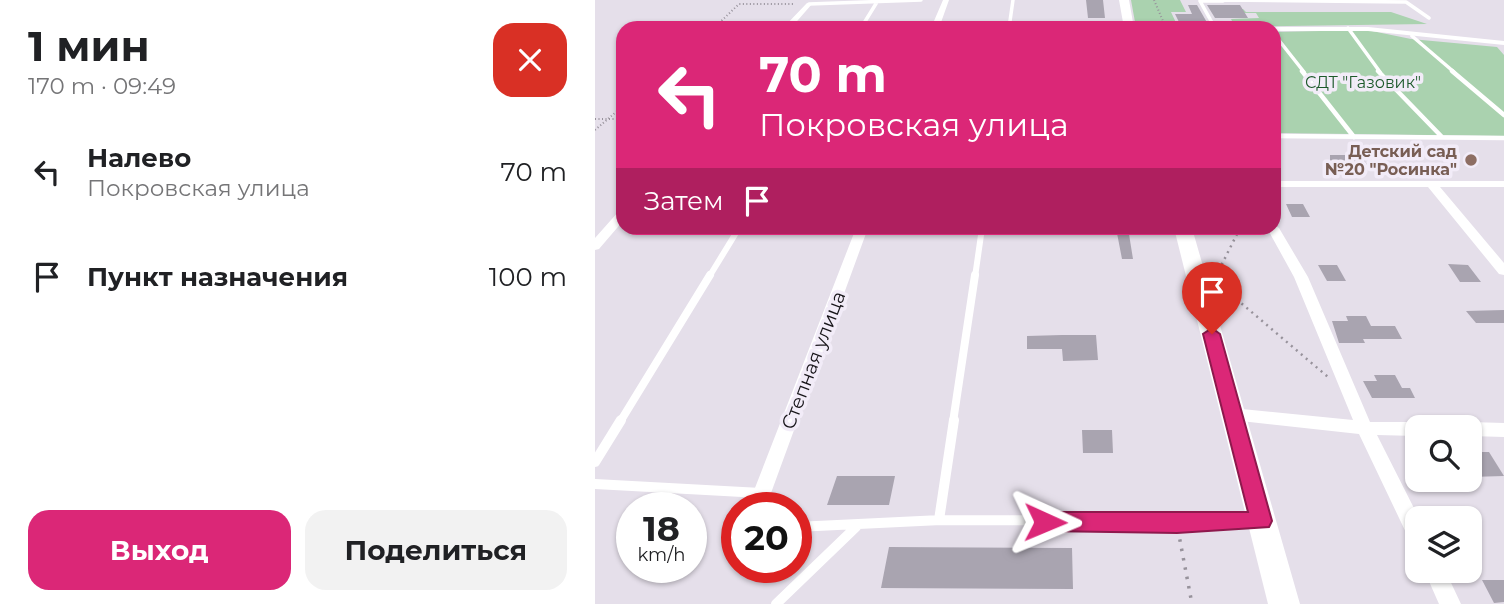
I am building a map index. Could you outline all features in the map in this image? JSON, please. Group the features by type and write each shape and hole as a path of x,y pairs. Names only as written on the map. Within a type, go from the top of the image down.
{"main road":[{"path":"1124,0 1128,21"},
{"path":"1185,235 1284,604"}],"street":[{"path":"938,21 946,0"},
{"path":"793,21 809,4"},
{"path":"1281,31 1348,28 1502,45"},
{"path":"1281,184 1504,184"},
{"path":"1431,184 1504,271"},
{"path":"595,246 616,222"},
{"name":"Степная улица","path":"762,492 859,235"},
{"path":"1277,235 1301,277 1349,395 1405,509"},
{"path":"1232,414 1367,428 1405,429"},
{"path":"1482,429 1504,430"},
{"path":"1440,583 1450,604"}],"lane":[{"path":"809,4 921,0"},
{"path":"1010,21 1013,0"},
{"path":"1211,21 1200,1 1405,1 1429,18"},
{"path":"866,21 877,2"},
{"path":"1348,28 1369,60 1443,137"},
{"path":"1412,36 1504,115"},
{"path":"1281,40 1354,137"},
{"path":"1281,136 1504,138"},
{"path":"595,462 735,235"},
{"path":"939,520 981,235"},
{"path":"595,484 743,492"},
{"path":"812,527 856,527 939,520 1177,524 1261,521"},
{"path":"776,604 856,527"}],"path":[{"path":"1154,0 1162,21"},
{"path":"721,21 739,4 809,4"},
{"path":"595,130 616,112"},
{"path":"595,119 616,119"},
{"path":"1236,235 1217,274 1221,286 1349,395"},
{"path":"1177,524 1192,604"}],"green space":[{"path":"1131,0 1180,0 1186,12 1171,12 1175,21 1135,21"},
{"path":"1217,9 1243,9 1246,12 1391,12 1427,24 1281,26 1281,21 1231,19 1259,18 1256,13 1213,13"},
{"name":"СДТ \"Газовик\"","path":"1367,30 1411,39 1497,47 1504,55 1504,136 1281,133 1281,32"}],"building":[{"path":"1086,0 1103,0 1105,18 1088,18"},
{"path":"1188,5 1197,5 1206,21 1178,21 1175,14 1192,14"},
{"path":"1207,5 1240,5 1248,18 1215,18"},
{"path":"1330,155 1361,155 1368,166 1330,166"},
{"path":"1286,204 1303,204 1310,217 1292,217"},
{"path":"1117,235 1129,235 1133,259 1122,259"},
{"path":"1448,264 1468,265 1481,282 1460,282"},
{"path":"1318,265 1337,265 1346,281 1327,281"},
{"path":"1504,310 1504,323 1476,323 1466,311"},
{"path":"1346,316 1366,316 1371,326 1395,326 1402,339 1363,339 1365,343 1339,343 1332,321 1348,321"},
{"path":"1096,335 1098,360 1063,361 1062,349 1027,349 1027,336"},
{"path":"1374,375 1395,375 1402,388 1410,388 1415,398 1372,398 1363,381 1377,381"},
{"path":"1082,430 1112,430 1113,453 1083,453"},
{"path":"1482,452 1489,452 1504,476 1482,477"},
{"path":"837,476 895,476 889,505 827,505"},
{"path":"889,547 1072,548 1073,589 881,588"},
{"path":"1482,580 1504,580 1504,602 1494,603"}],"place":[{"name":"Детский сад №20 \"Росинка\"","path":"1471,160"}],"route":[{"path":"1045,522 1177,524 1261,521 1212,334"}]}
